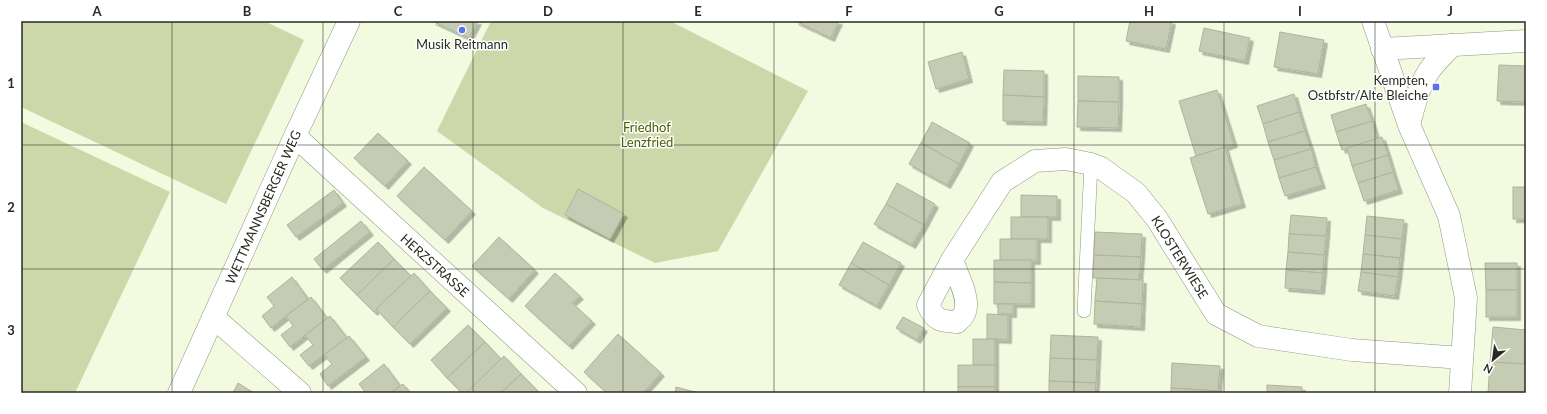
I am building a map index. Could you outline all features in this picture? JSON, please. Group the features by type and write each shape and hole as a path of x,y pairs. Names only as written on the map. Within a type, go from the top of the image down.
{"street":[{"name":"WETTMANNSBERGER WEG","path":"179,393 294,136 349,21"},
{"path":"1374,21 1382,49 1409,124 1449,216 1466,298 1460,393"},
{"path":"1382,49 1526,41"},
{"path":"1409,124 1418,91 1424,78 1429,70 1452,45"},
{"name":"HERZSTRASSE","path":"294,136 576,393"},
{"name":"KLOSTERWIESE","path":"952,260 1002,182 1035,161 1066,159 1102,168 1136,193 1157,219 1216,314 1245,330 1266,338 1352,350 1462,358"},
{"path":"213,317 300,393"}],"lane":[{"path":"1084,311 1090,164"}],"green space":[{"path":"21,21 264,21 304,40 226,204 21,107"},
{"name":"Friedhof Lenzfried","path":"491,21 670,21 808,91 718,251 655,263 543,208 437,131"},
{"path":"21,122 170,192 75,393 21,393"}],"building":[{"name":"Musik Reitmann","path":"432,21 478,21 469,38"},
{"path":"795,21 839,21 831,38"},
{"path":"1130,21 1172,21 1166,49 1126,41"},
{"path":"1204,28 1250,38 1245,61 1199,51"},
{"path":"1280,32 1324,40 1318,74 1274,67"},
{"path":"962,52 969,79 936,89 928,62"},
{"path":"1499,65 1526,66 1526,102 1497,101"},
{"path":"1004,70 1044,71 1044,97 1003,95"},
{"path":"1078,76 1119,77 1119,102 1078,101"},
{"path":"1217,90 1234,144 1196,156 1179,101"},
{"path":"1294,94 1299,112 1263,124 1257,106"},
{"path":"1003,95 1044,97 1043,122 1003,121"},
{"path":"1078,101 1119,102 1118,128 1077,127"},
{"path":"1366,104 1372,121 1336,132 1331,115"},
{"path":"1299,112 1305,131 1268,142 1263,124"},
{"path":"1372,121 1377,139 1342,150 1336,132"},
{"path":"932,122 970,143 959,164 921,143"},
{"path":"1305,131 1311,149 1274,160 1268,142"},
{"path":"378,133 408,161 385,186 354,158"},
{"path":"1382,137 1388,155 1352,166 1347,148"},
{"path":"921,143 959,164 947,185 909,164"},
{"path":"1225,147 1242,204 1208,214 1190,158"},
{"path":"1311,149 1316,167 1279,178 1274,160"},
{"path":"1388,155 1393,172 1358,183 1352,166"},
{"path":"424,167 472,211 445,240 397,196"},
{"path":"1316,167 1322,185 1285,196 1279,178"},
{"path":"1393,172 1399,190 1364,201 1358,183"},
{"path":"897,183 935,204 924,225 886,204"},
{"path":"1513,187 1526,187 1526,219 1513,219"},
{"path":"578,189 624,214 610,239 565,215"},
{"path":"334,190 343,203 296,237 287,225"},
{"path":"1021,195 1057,196 1057,217 1021,217"},
{"path":"886,204 924,225 912,245 874,224"},
{"path":"1291,215 1327,218 1326,236 1289,234"},
{"path":"1367,216 1404,220 1402,239 1365,235"},
{"path":"1011,217 1048,217 1048,239 1011,239"},
{"path":"361,221 370,232 323,270 314,259"},
{"path":"1095,232 1142,234 1141,257 1094,255"},
{"path":"1289,234 1326,236 1324,255 1288,252"},
{"path":"1365,235 1402,239 1400,258 1363,254"},
{"path":"499,237 535,270 509,299 472,266"},
{"path":"1000,239 1037,239 1037,261 1000,260"},
{"path":"378,242 394,259 357,295 340,278"},
{"path":"863,242 901,263 889,285 851,263"},
{"path":"1288,252 1324,255 1323,273 1286,270"},
{"path":"1363,254 1400,258 1398,277 1361,272"},
{"path":"1094,255 1141,257 1139,280 1093,278"},
{"path":"394,259 411,276 374,312 357,295"},
{"path":"994,260 1031,260 1031,283 994,282"},
{"path":"851,263 889,285 877,306 839,285"},
{"path":"1485,263 1517,263 1517,290 1486,290"},
{"path":"1286,270 1323,273 1321,291 1285,288"},
{"path":"1361,272 1398,277 1395,296 1358,291"},
{"path":"414,273 430,291 393,327 376,309"},
{"path":"555,273 580,296 572,303 592,321 569,346 525,306"},
{"path":"292,277 308,299 271,328 262,316 274,306 267,297"},
{"path":"1097,278 1143,280 1142,304 1095,301"},
{"path":"994,282 1031,283 1031,304 994,304"},
{"path":"1486,290 1517,290 1517,317 1486,317"},
{"path":"430,291 447,308 410,344 393,327"},
{"path":"311,297 327,318 290,347 281,335 293,326 286,316"},
{"path":"1095,301 1142,304 1141,327 1094,324"},
{"path":"998,304 1013,304 1013,314 998,314"},
{"path":"987,314 1008,315 1008,340 987,339"},
{"path":"330,316 347,338 309,366 300,355 313,345 305,335"},
{"path":"903,317 924,328 917,340 896,328"},
{"path":"468,325 485,342 447,378 431,360"},
{"path":"1493,327 1526,330 1524,364 1490,362"},
{"path":"618,334 661,373 643,393 607,393 584,372"},
{"path":"1051,335 1098,337 1097,360 1050,358"},
{"path":"349,336 366,357 328,386 320,374 332,364 324,355"},
{"path":"973,339 995,339 995,365 973,365"},
{"path":"485,342 501,359 466,393 462,393 447,378"},
{"path":"504,356 521,374 501,393 467,392"},
{"path":"1050,358 1097,360 1096,383 1049,381"},
{"path":"1490,362 1526,364 1526,393 1488,393"},
{"path":"1172,363 1220,366 1218,391 1171,388"},
{"path":"384,364 400,386 391,393 366,393 359,384"},
{"path":"958,365 995,365 995,387 958,387"},
{"path":"521,374 538,391 535,393 501,393"},
{"path":"1049,381 1096,383 1095,393 1049,393"},
{"path":"238,383 254,393 233,393"},
{"path":"403,384 410,393 391,393 400,386"},
{"path":"1267,385 1302,387 1302,393 1267,393"},
{"path":"676,387 699,393 675,393"},
{"path":"958,387 995,387 995,393 958,393"},
{"path":"1171,388 1218,391 1218,393 1171,393"}],"place":[{"name":"Musik Reitmann","path":"462,30"},
{"name":"Kempten, Ostbfstr/Alte Bleiche","path":"1436,87"}]}
